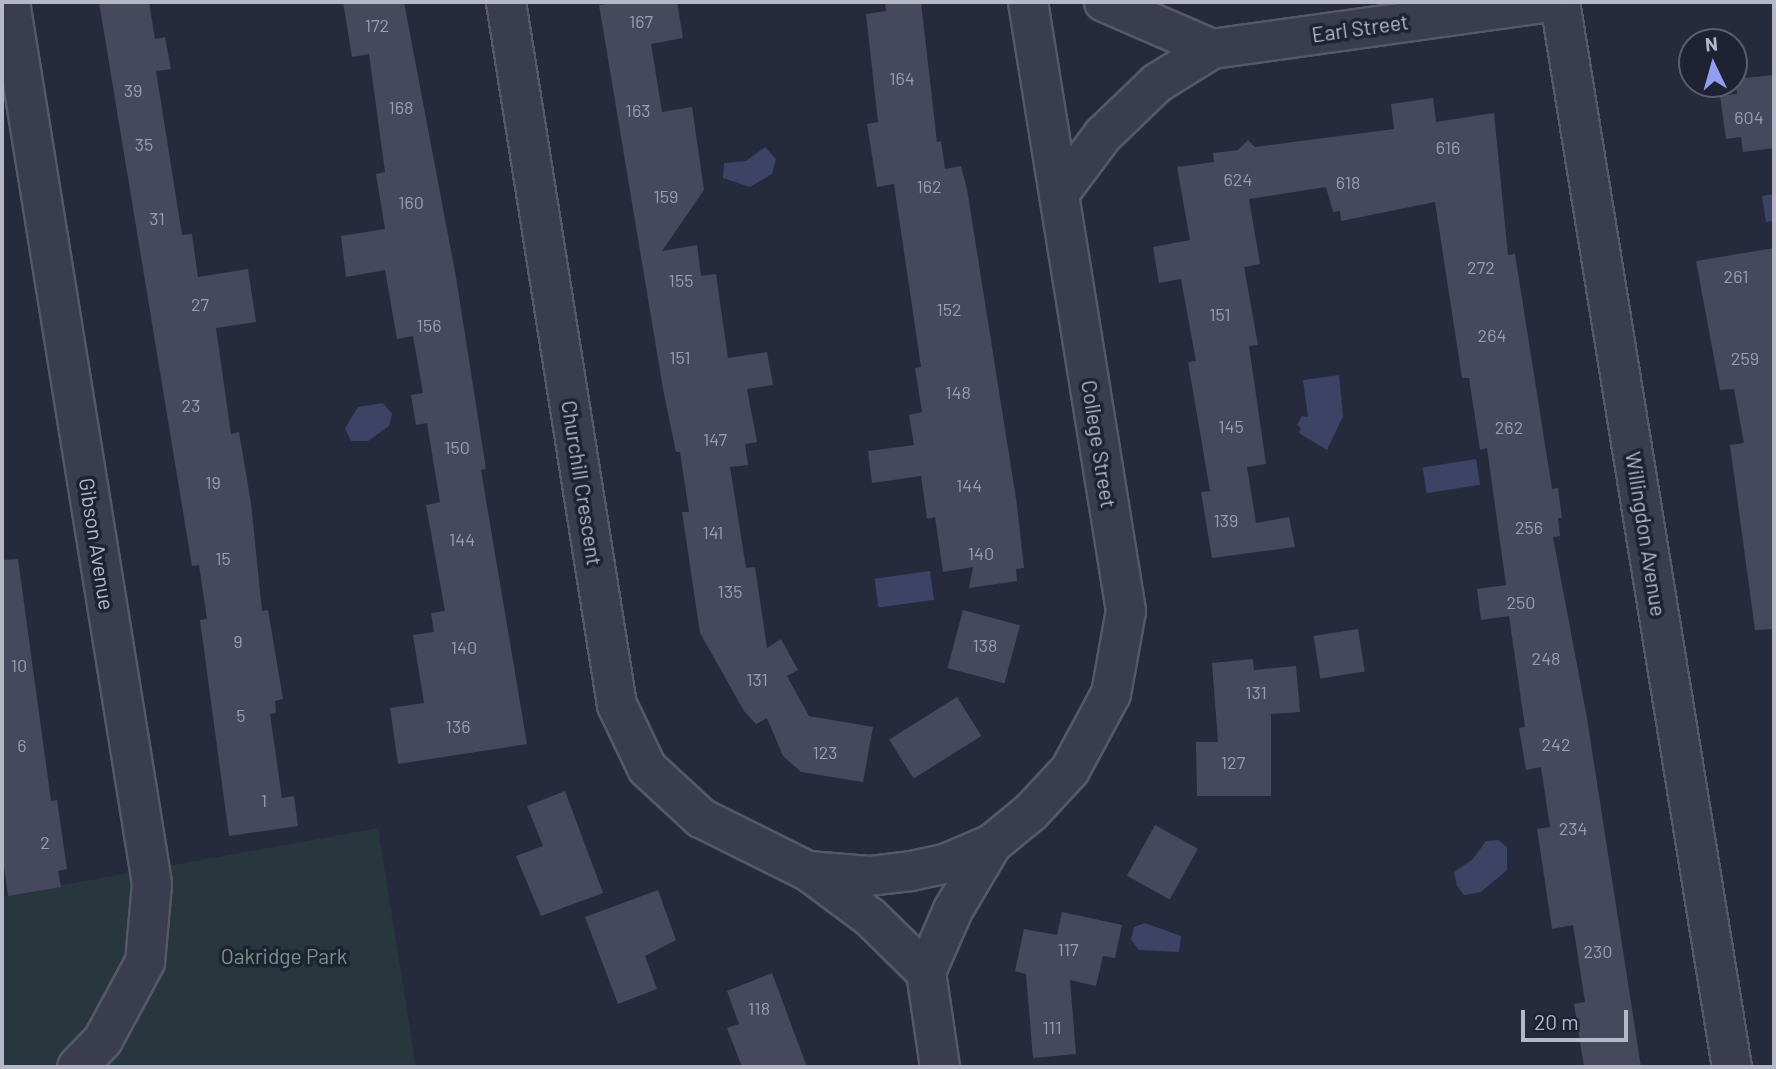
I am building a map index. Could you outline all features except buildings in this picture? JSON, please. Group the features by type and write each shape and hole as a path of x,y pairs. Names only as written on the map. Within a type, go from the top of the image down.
{"street":[{"name":"Gibson Avenue","path":"10,2 152,884 145,962 103,1040 77,1067"},
{"name":"Churchill Crescent","path":"506,2 617,705 647,768 701,818 808,871 870,917 926,972"},
{"name":"College Street","path":"911,871 945,864 992,844 1031,812 1070,770 1111,694 1126,611 1028,2"},
{"path":"1104,2 1212,49"},
{"name":"Earl Street","path":"1059,194 1103,135 1157,83 1212,49 1550,2"},
{"name":"Willingdon Avenue","path":"1560,2 1732,1067"},
{"name":"College Street","path":"926,972 953,910 992,844"},
{"name":"Churchill Crescent","path":"808,871 869,876 911,871"},
{"path":"926,972 940,1067"}],"green space":[{"name":"Oakridge Park","path":"378,828 416,1067 2,1067 2,896"}],"water":[{"path":"765,147 776,159 772,174 750,187 723,178 724,163 746,161"},
{"path":"1774,194 1774,221 1766,222 1762,196"},
{"path":"1339,375 1343,416 1327,450 1299,433 1301,428 1297,425 1302,416 1308,417 1303,380"},
{"path":"383,403 392,414 389,426 368,441 351,441 345,428 358,407"},
{"path":"1476,459 1480,485 1427,493 1423,467"},
{"path":"930,571 934,600 879,608 875,579"},
{"path":"1498,840 1507,847 1507,870 1481,892 1464,895 1457,886 1454,872 1473,859 1486,841"},
{"path":"1145,923 1181,936 1179,952 1139,950 1131,940 1134,927"}]}
